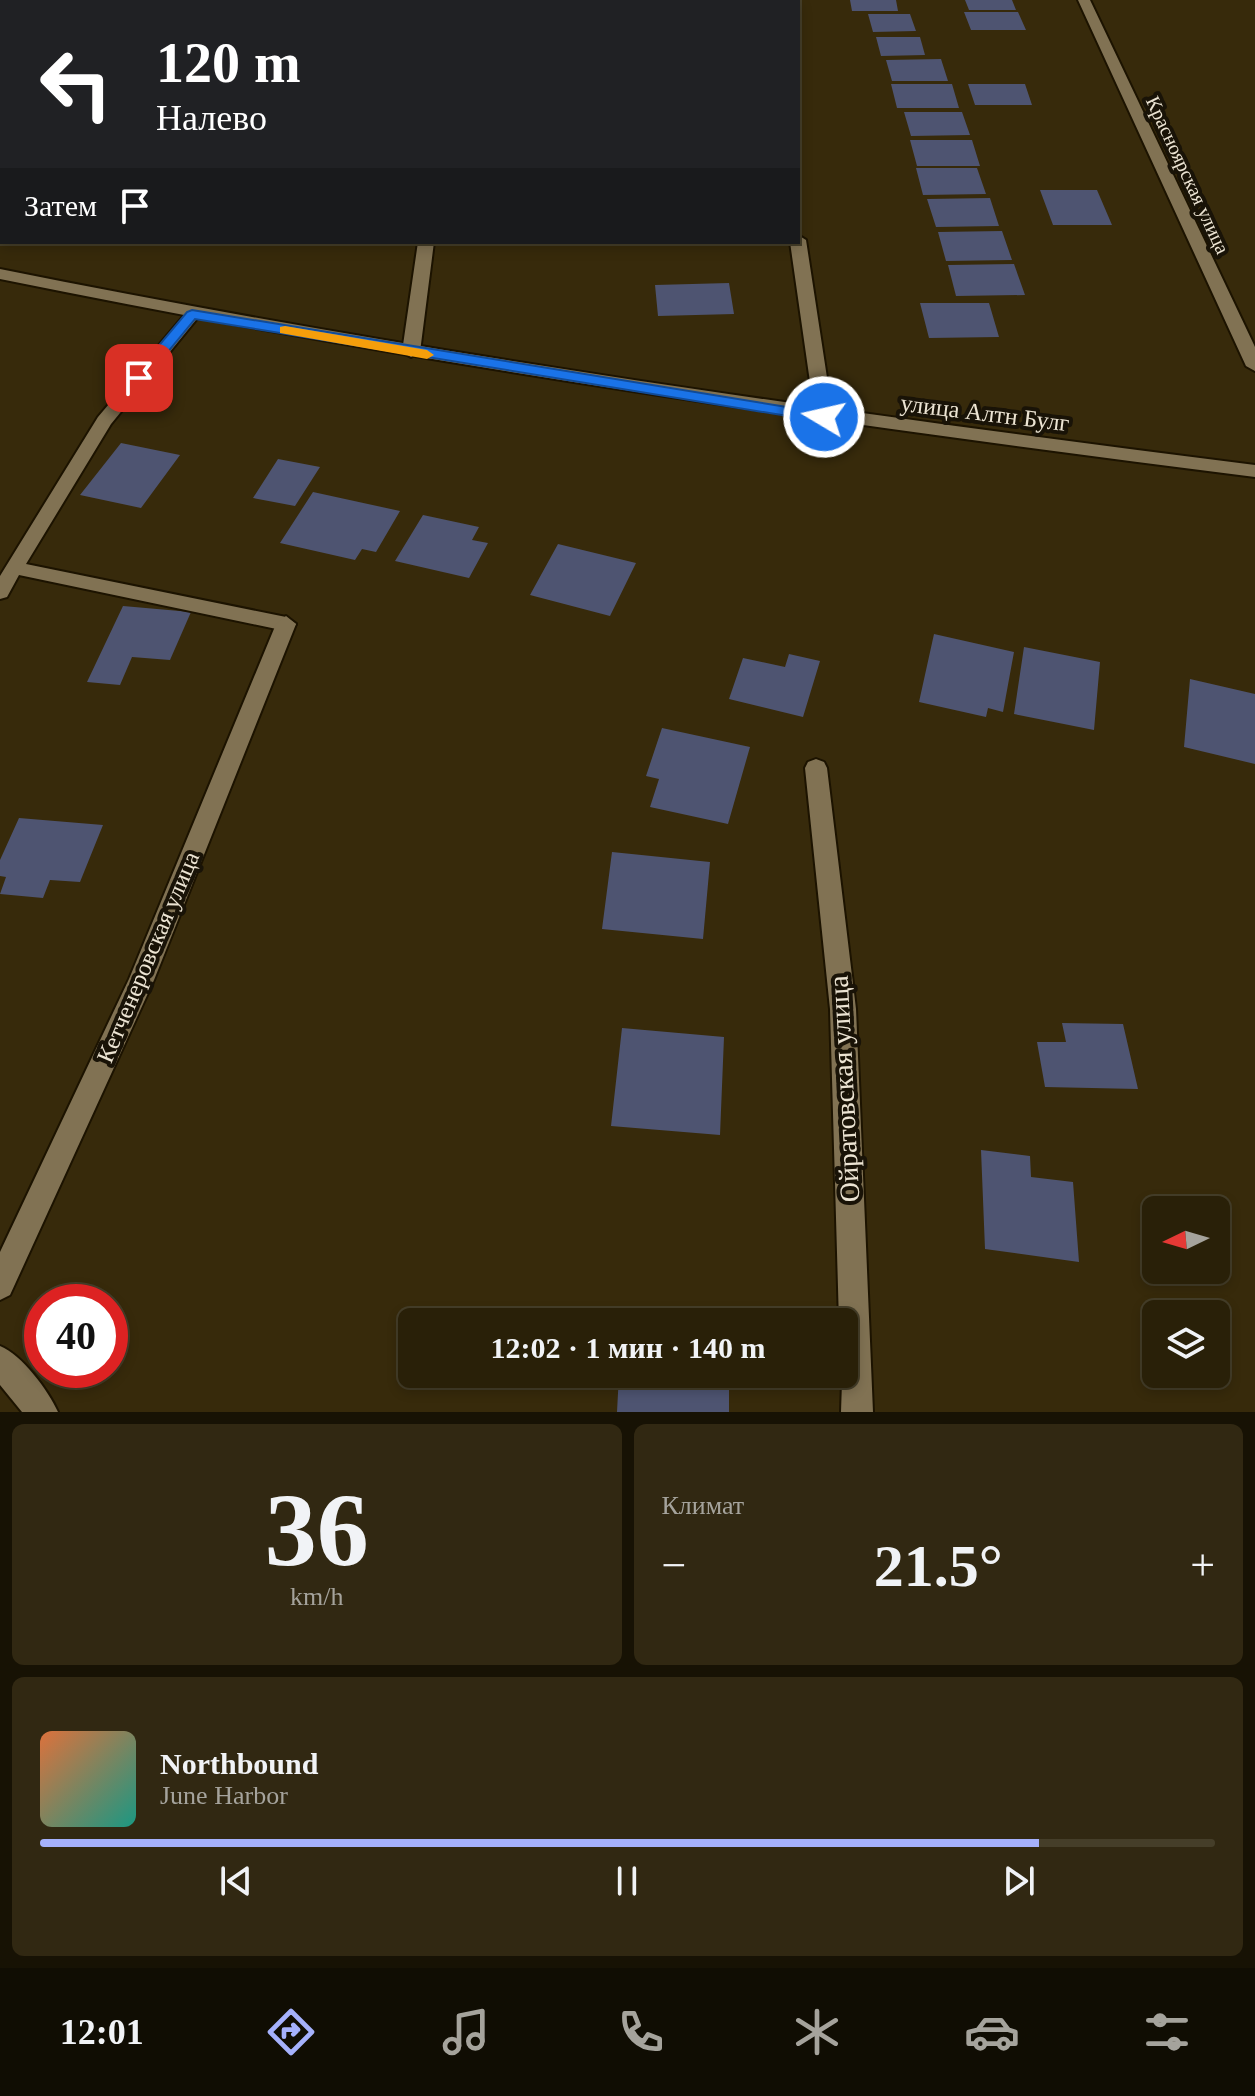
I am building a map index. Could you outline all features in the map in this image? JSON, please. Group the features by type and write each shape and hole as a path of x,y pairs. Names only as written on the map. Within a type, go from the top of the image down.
{"street":[{"name":"Красноярская улица","path":"1084,0 1255,366"},
{"path":"411,352 426,244"},
{"path":"799,244 824,417"},
{"name":"улица Алтн Булг","path":"0,274 192,315 824,417 1255,471"},
{"name":"Кетченеровская улица","path":"0,1285 141,980 286,624"},
{"name":"Ойратовская улица","path":"816,768 843,1009 857,1412"},
{"path":"0,1361 42,1412"}],"lane":[{"path":"0,592 104,421 192,315"},
{"path":"14,568 286,624"}],"building":[{"path":"850,0 896,0 898,11 852,11"},
{"path":"965,0 1012,0 1016,10 969,10"},
{"path":"964,12 1018,12 1026,30 971,30"},
{"path":"868,14 910,14 916,31 873,32"},
{"path":"876,37 920,37 925,55 881,56"},
{"path":"941,59 948,81 892,81 886,60"},
{"path":"891,84 952,84 959,108 897,108"},
{"path":"968,84 1025,84 1032,105 975,105"},
{"path":"904,112 962,112 970,135 911,136"},
{"path":"910,140 972,140 980,166 917,166"},
{"path":"916,168 977,168 986,194 923,195"},
{"path":"1040,190 1097,190 1112,225 1053,225"},
{"path":"990,198 999,226 936,227 927,199"},
{"path":"1002,231 1012,260 946,261 938,232"},
{"path":"1014,264 1025,295 956,296 948,265"},
{"path":"729,283 734,314 658,316 655,285"},
{"path":"920,303 989,303 999,337 929,338"},
{"path":"121,443 180,455 141,508 80,495"},
{"path":"278,459 320,467 295,506 253,498"},
{"path":"313,492 400,511 376,552 362,549 355,560 280,543"},
{"path":"423,515 479,527 472,540 488,543 469,578 395,561"},
{"path":"558,544 636,563 610,616 530,595"},
{"path":"123,606 191,612 170,660 132,657 120,685 87,682"},
{"path":"934,634 1014,652 1003,712 988,708 986,717 919,702"},
{"path":"1024,647 1100,662 1094,730 1014,714"},
{"path":"789,654 820,661 803,717 729,699 743,658 785,667"},
{"path":"1190,679 1255,694 1255,764 1184,747"},
{"path":"662,728 750,747 728,824 650,807 659,779 646,776"},
{"path":"19,818 103,825 80,882 50,880 43,898 0,894 6,877 0,876 0,860"},
{"path":"612,852 710,862 703,939 602,929"},
{"path":"1062,1023 1123,1024 1138,1089 1045,1087 1037,1042 1066,1042"},
{"path":"622,1028 724,1037 720,1135 611,1126"},
{"path":"981,1150 1030,1156 1031,1177 1073,1182 1079,1262 985,1249"},
{"path":"618,1388 729,1388 729,1412 617,1412"}],"slow traffic":[{"path":"285,330 427,355"}],"route":[{"path":"139,378 192,315 824,417"}]}
